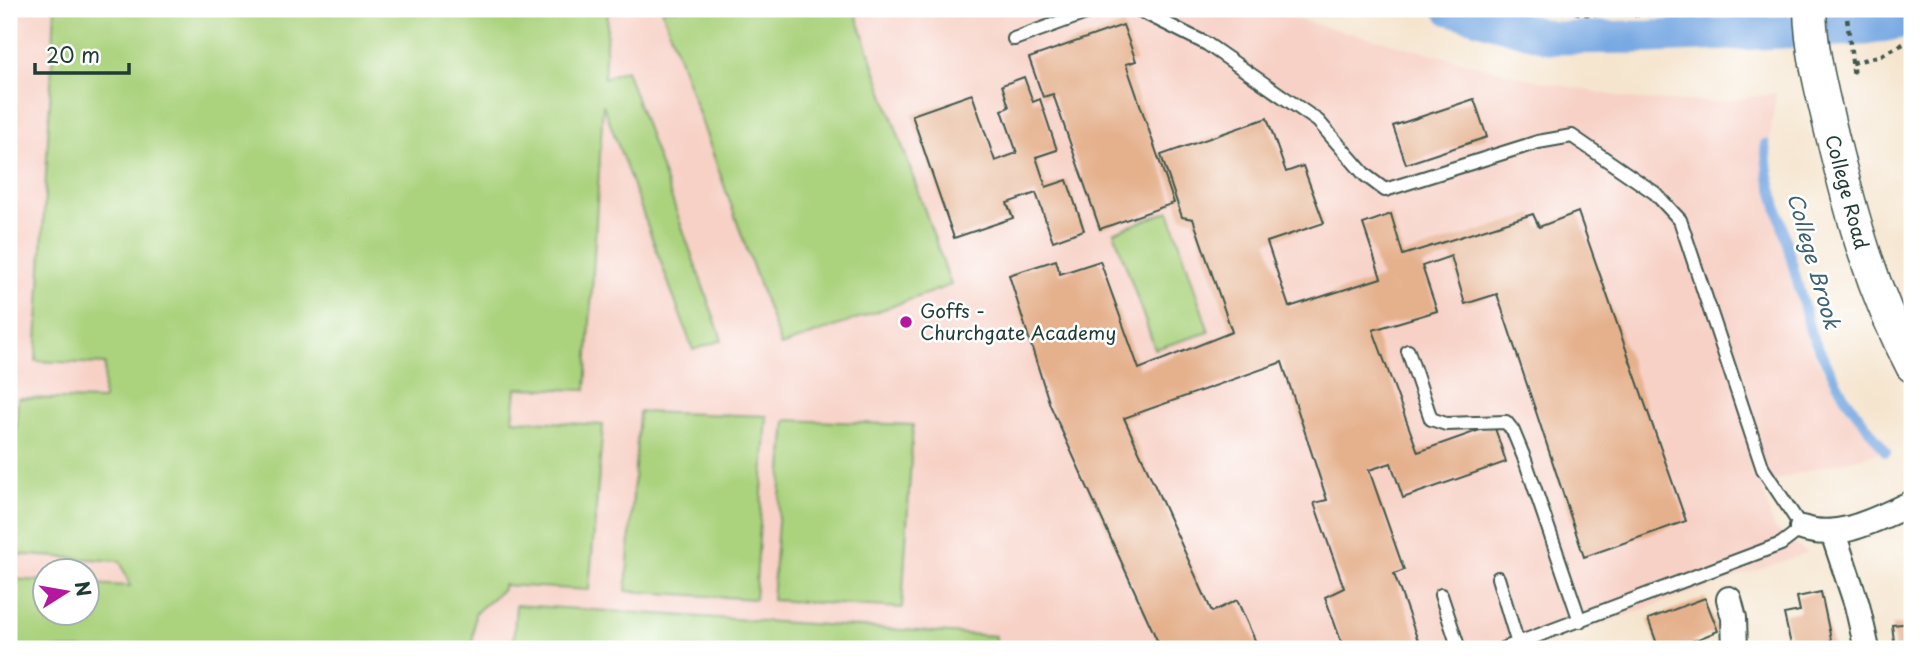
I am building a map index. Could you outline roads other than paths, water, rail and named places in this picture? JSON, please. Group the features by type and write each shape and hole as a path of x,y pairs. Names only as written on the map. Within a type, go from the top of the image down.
{"street":[{"name":"College Road","path":"1810,13 1814,57 1844,186 1870,276 1912,366"},
{"path":"1802,528 1813,532 1833,533 1869,522 1912,503"},
{"path":"1833,533 1860,617 1867,649"},
{"path":"1729,599 1734,618 1735,649"}],"lane":[{"path":"1014,39 1097,9"},
{"path":"1137,9 1207,44 1318,121 1365,175 1385,190 1538,142 1572,136 1655,193 1679,220 1763,468 1802,528 1781,544 1502,649"},
{"path":"1408,351 1431,419 1446,424 1506,422 1513,431 1580,621"},
{"path":"1498,578 1518,644"},
{"path":"1441,595 1460,649"}],"water":[{"path":"1912,9 1912,35 1859,42 1857,11"}],"waterway":[{"path":"1450,9 1552,38 1866,29 1912,20"},
{"name":"College Brook","path":"1765,144 1768,173 1811,334 1844,396 1886,452"}],"place":[{"name":"Goffs - Churchgate Academy","path":"906,322"}]}
